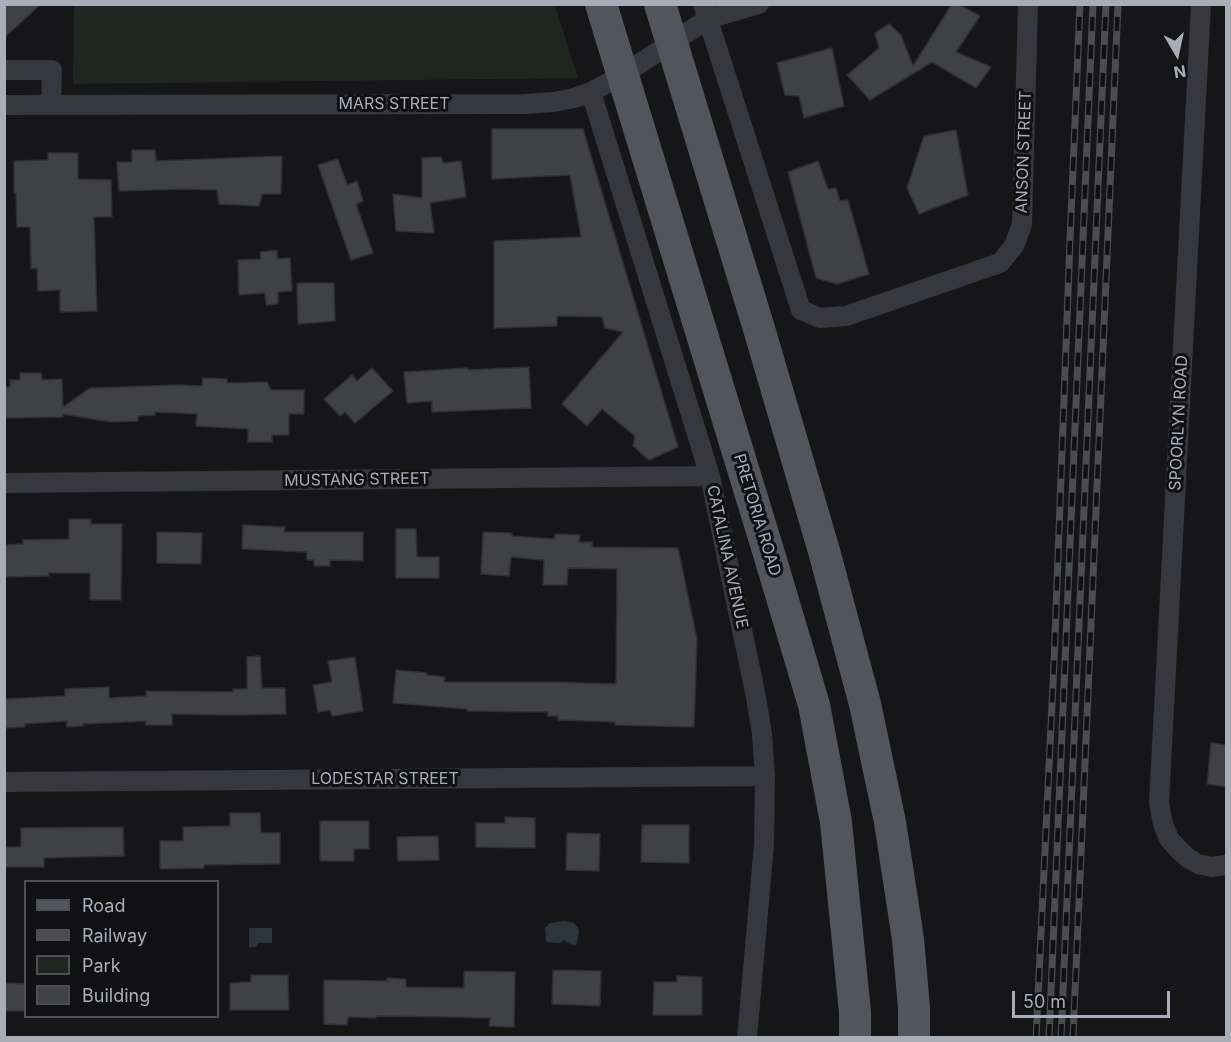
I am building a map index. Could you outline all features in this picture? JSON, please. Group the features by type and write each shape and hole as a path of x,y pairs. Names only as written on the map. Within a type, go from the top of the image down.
{"main road":[{"name":"PRETORIA ROAD","path":"601,4 814,705 836,822 855,1012 855,1038"},
{"path":"660,4 764,343 865,704 890,822 903,904 914,1008 914,1038"}],"street":[{"name":"MARS STREET","path":"4,105 525,104 554,102 591,92 622,75 672,43 706,12 759,4"},
{"name":"ANSON STREET","path":"706,12 801,309 820,318 846,316 1000,263 1014,246 1022,224 1028,4"},
{"name":"SPOORLYN ROAD","path":"1201,4 1160,785 1161,815 1169,839 1188,858 1198,864 1212,867 1227,865"},
{"path":"4,70 52,70 51,105"},
{"name":"CATALINA AVENUE","path":"591,92 710,476 756,697 765,776 764,844 747,1038"},
{"name":"MUSTANG STREET","path":"4,483 710,476"},
{"name":"LODESTAR STREET","path":"4,782 765,776"}],"green space":[{"path":"74,5 555,5 578,78 73,84"}],"shaded area":[{"path":"565,921 574,923 578,928 576,946 564,940 560,943 546,942 545,928 550,923"},
{"path":"249,928 272,928 272,943 258,943 257,947 249,947"}],"building":[{"path":"4,4 41,4 4,38"},
{"path":"952,4 957,4 980,16 956,52 991,67 976,88 932,62 870,100 847,75 879,48 875,33 889,24 901,35 913,66"},
{"path":"832,48 844,106 804,118 799,96 785,95 777,63"},
{"path":"492,129 583,129 678,447 649,460 633,446 635,436 602,409 587,426 562,404 623,332 605,328 602,317 557,316 557,326 494,328 494,241 581,237 570,175 492,179"},
{"path":"956,130 968,195 919,214 907,188 924,136"},
{"path":"132,150 155,150 156,161 282,156 281,194 262,194 259,206 219,204 217,190 119,191 117,162 132,162"},
{"path":"48,153 78,153 78,179 111,180 112,217 94,217 97,311 60,312 60,290 38,291 37,268 31,269 30,227 17,227 14,161 48,160"},
{"path":"441,157 443,163 461,161 466,197 430,203 434,233 396,231 393,194 422,198 422,158"},
{"path":"338,159 347,185 357,181 363,201 356,204 373,253 351,260 318,165"},
{"path":"818,161 828,189 836,188 840,201 848,200 869,274 837,284 816,278 788,172"},
{"path":"277,250 277,259 290,258 292,291 278,292 278,304 266,305 265,293 239,295 238,260 261,259 260,252"},
{"path":"297,283 334,283 335,321 298,324"},
{"path":"529,367 531,408 432,412 432,401 407,403 404,372"},
{"path":"372,368 393,391 355,423 345,412 340,416 324,399 352,375 357,381"},
{"path":"20,373 41,373 42,380 62,379 63,407 90,388 202,386 203,378 227,379 227,383 267,382 271,390 304,390 304,414 289,414 289,435 272,435 272,442 248,442 248,429 196,426 197,414 155,412 155,415 138,416 138,421 111,422 63,414 63,417 4,418 4,387 10,387 10,380 20,380"},
{"path":"69,519 91,519 91,524 122,524 121,600 90,600 90,573 49,573 49,576 4,577 4,545 23,544 23,540 69,539"},
{"path":"243,525 285,527 284,532 363,532 363,561 330,560 330,566 314,566 314,560 307,560 307,552 242,549"},
{"path":"396,529 416,529 417,557 439,557 439,578 396,578"},
{"path":"157,532 202,533 201,564 157,563"},
{"path":"483,532 512,533 512,536 555,539 555,534 580,535 579,542 592,542 592,547 678,548 697,639 694,727 615,725 615,722 558,720 558,716 548,716 548,712 467,711 467,709 393,703 396,670 445,677 444,682 616,684 617,569 568,568 567,585 543,585 544,560 511,557 509,576 481,574"},
{"path":"260,656 262,688 285,688 286,714 172,714 172,725 146,725 146,721 67,727 67,721 4,728 4,699 65,696 65,689 109,687 109,698 146,696 146,691 233,692 233,689 247,689 247,657"},
{"path":"355,657 363,711 332,716 330,710 318,712 313,685 332,682 328,661"},
{"path":"1211,743 1227,745 1227,787 1207,784"},
{"path":"230,813 260,813 261,833 280,833 280,864 204,865 204,868 160,869 160,841 183,841 183,827 230,826"},
{"path":"505,817 535,818 535,848 476,847 476,823 505,823"},
{"path":"320,821 369,821 369,849 354,849 354,861 320,861"},
{"path":"642,825 689,825 689,863 641,862"},
{"path":"123,827 124,856 44,858 44,867 4,867 4,847 21,847 21,828"},
{"path":"567,833 600,834 599,871 566,870"},
{"path":"438,836 439,860 398,861 397,837"},
{"path":"553,970 601,971 600,1006 552,1004"},
{"path":"464,971 515,972 514,1027 489,1026 490,1018 449,1017 348,1017 347,1025 324,1024 324,980 406,979 406,987 464,988"},
{"path":"251,975 288,975 289,1010 230,1010 230,983 251,982"},
{"path":"677,976 702,977 702,1015 653,1015 654,982 677,982"},
{"path":"4,983 24,984 24,1011 4,1011"}],"railway":[{"path":"1036,1038 1054,663 1080,4"},
{"path":"1049,1038 1093,4"},
{"path":"1061,1038 1106,4"},
{"path":"1073,1038 1118,4"}]}
